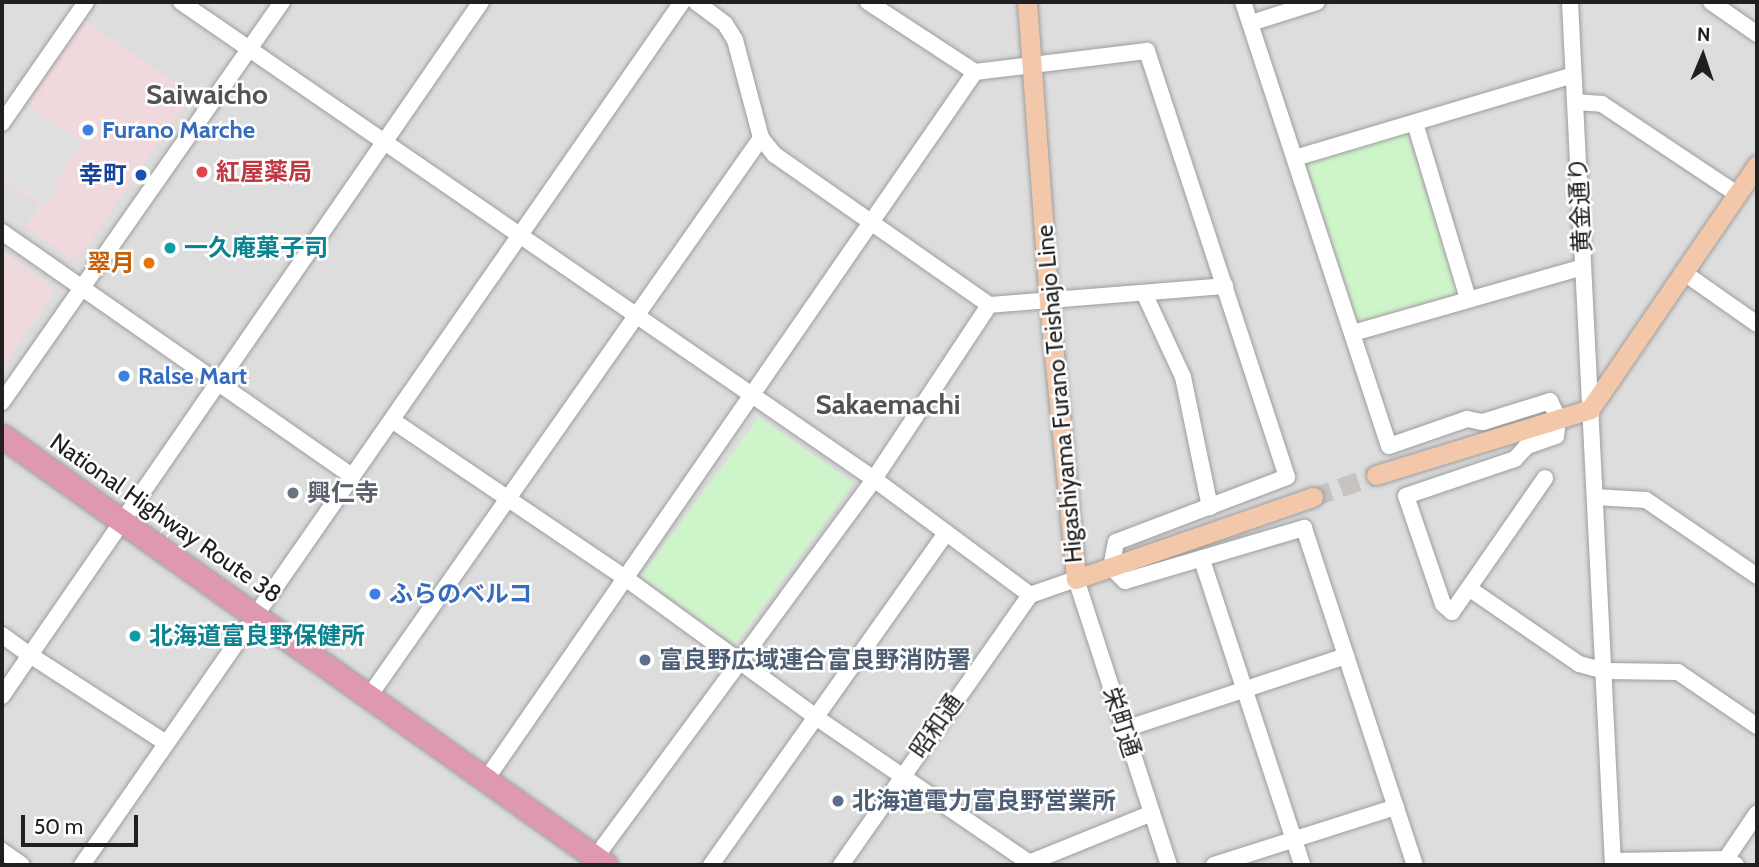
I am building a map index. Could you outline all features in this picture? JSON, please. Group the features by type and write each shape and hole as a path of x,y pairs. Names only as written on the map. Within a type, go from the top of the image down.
{"highway":[{"name":"National Highway Route 38","path":"2,436 257,614 600,861"}],"main road":[{"name":"Higashiyama Furano Teishajo Line","path":"1027,2 1049,302 1076,579 1313,497"},
{"path":"1376,475 1590,409 1757,165"}],"street":[{"path":"2,122 86,2"},
{"path":"181,2 752,398 874,479 1030,595 1076,579"},
{"path":"2,402 282,2"},
{"path":"2,696 125,522 218,381 481,2"},
{"path":"82,865 682,2"},
{"path":"696,2 725,24 735,40 761,138 775,155 989,305 1226,286"},
{"path":"868,2 975,72 1147,51 1287,477 1116,542 1111,566 1125,581 1304,528 1415,865"},
{"path":"1244,2 1389,446 1467,419 1483,422 1550,401 1558,418 1556,436 1527,446 1515,459 1406,496 1443,604 1452,612 1545,478"},
{"path":"1251,23 1317,2"},
{"name":"黄金通り","path":"1570,2 1613,863"},
{"path":"1711,2 1757,34"},
{"path":"487,778 628,580 975,72"},
{"path":"1295,158 1573,75"},
{"path":"1575,102 1602,104 1737,194"},
{"path":"1415,123 1468,298"},
{"path":"370,695 761,138"},
{"path":"2,232 352,476"},
{"path":"1353,333 1583,267"},
{"path":"1683,272 1757,324"},
{"path":"1144,293 1184,377 1210,507"},
{"path":"600,861 738,661 874,479 989,305"},
{"path":"392,420 628,580 817,718 903,775 1026,863 1152,813"},
{"path":"1595,497 1646,500 1757,576"},
{"path":"711,865 946,533"},
{"path":"1202,560 1302,865"},
{"name":"栄町通","path":"1076,579 1169,865"},
{"path":"1470,589 1579,664 1605,671 1678,673 1757,726"},
{"name":"昭和通","path":"841,865 1030,595"},
{"path":"2,635 166,743"},
{"path":"1125,729 1244,692 1346,656"},
{"path":"1214,865 1396,807"},
{"path":"1613,863 1731,862 1757,813"},
{"path":"2,851 22,865"}],"shaded area":[{"path":"2,2 1757,2 1757,865 2,865"},
{"path":"85,20 192,94 80,256 71,259 25,226 39,205 2,178 2,138"},
{"path":"27,104 82,142 54,182 59,186 46,206 2,175 2,140"},
{"path":"2,251 52,286 53,294 2,370"}],"green space":[{"path":"1407,132 1457,293 1358,322 1307,164"},
{"path":"759,417 853,483 736,644 641,576"}],"tunnel":[{"path":"1313,497 1376,475"}],"place":[{"name":"Furano Marche","path":"88,130"},
{"name":"紅屋薬局","path":"202,172"},
{"name":"幸町","path":"141,175"},
{"name":"一久庵菓子司","path":"170,248"},
{"name":"翠月","path":"149,263"},
{"name":"Ralse Mart","path":"124,376"},
{"name":"興仁寺","path":"293,493"},
{"name":"ふらのベルコ","path":"375,594"},
{"name":"北海道富良野保健所","path":"135,636"},
{"name":"富良野広域連合富良野消防署","path":"645,660"},
{"name":"北海道電力富良野営業所","path":"838,801"}],"district":[{"name":"Saiwaicho","path":"207,94"},
{"name":"Sakaemachi","path":"888,404"}]}
